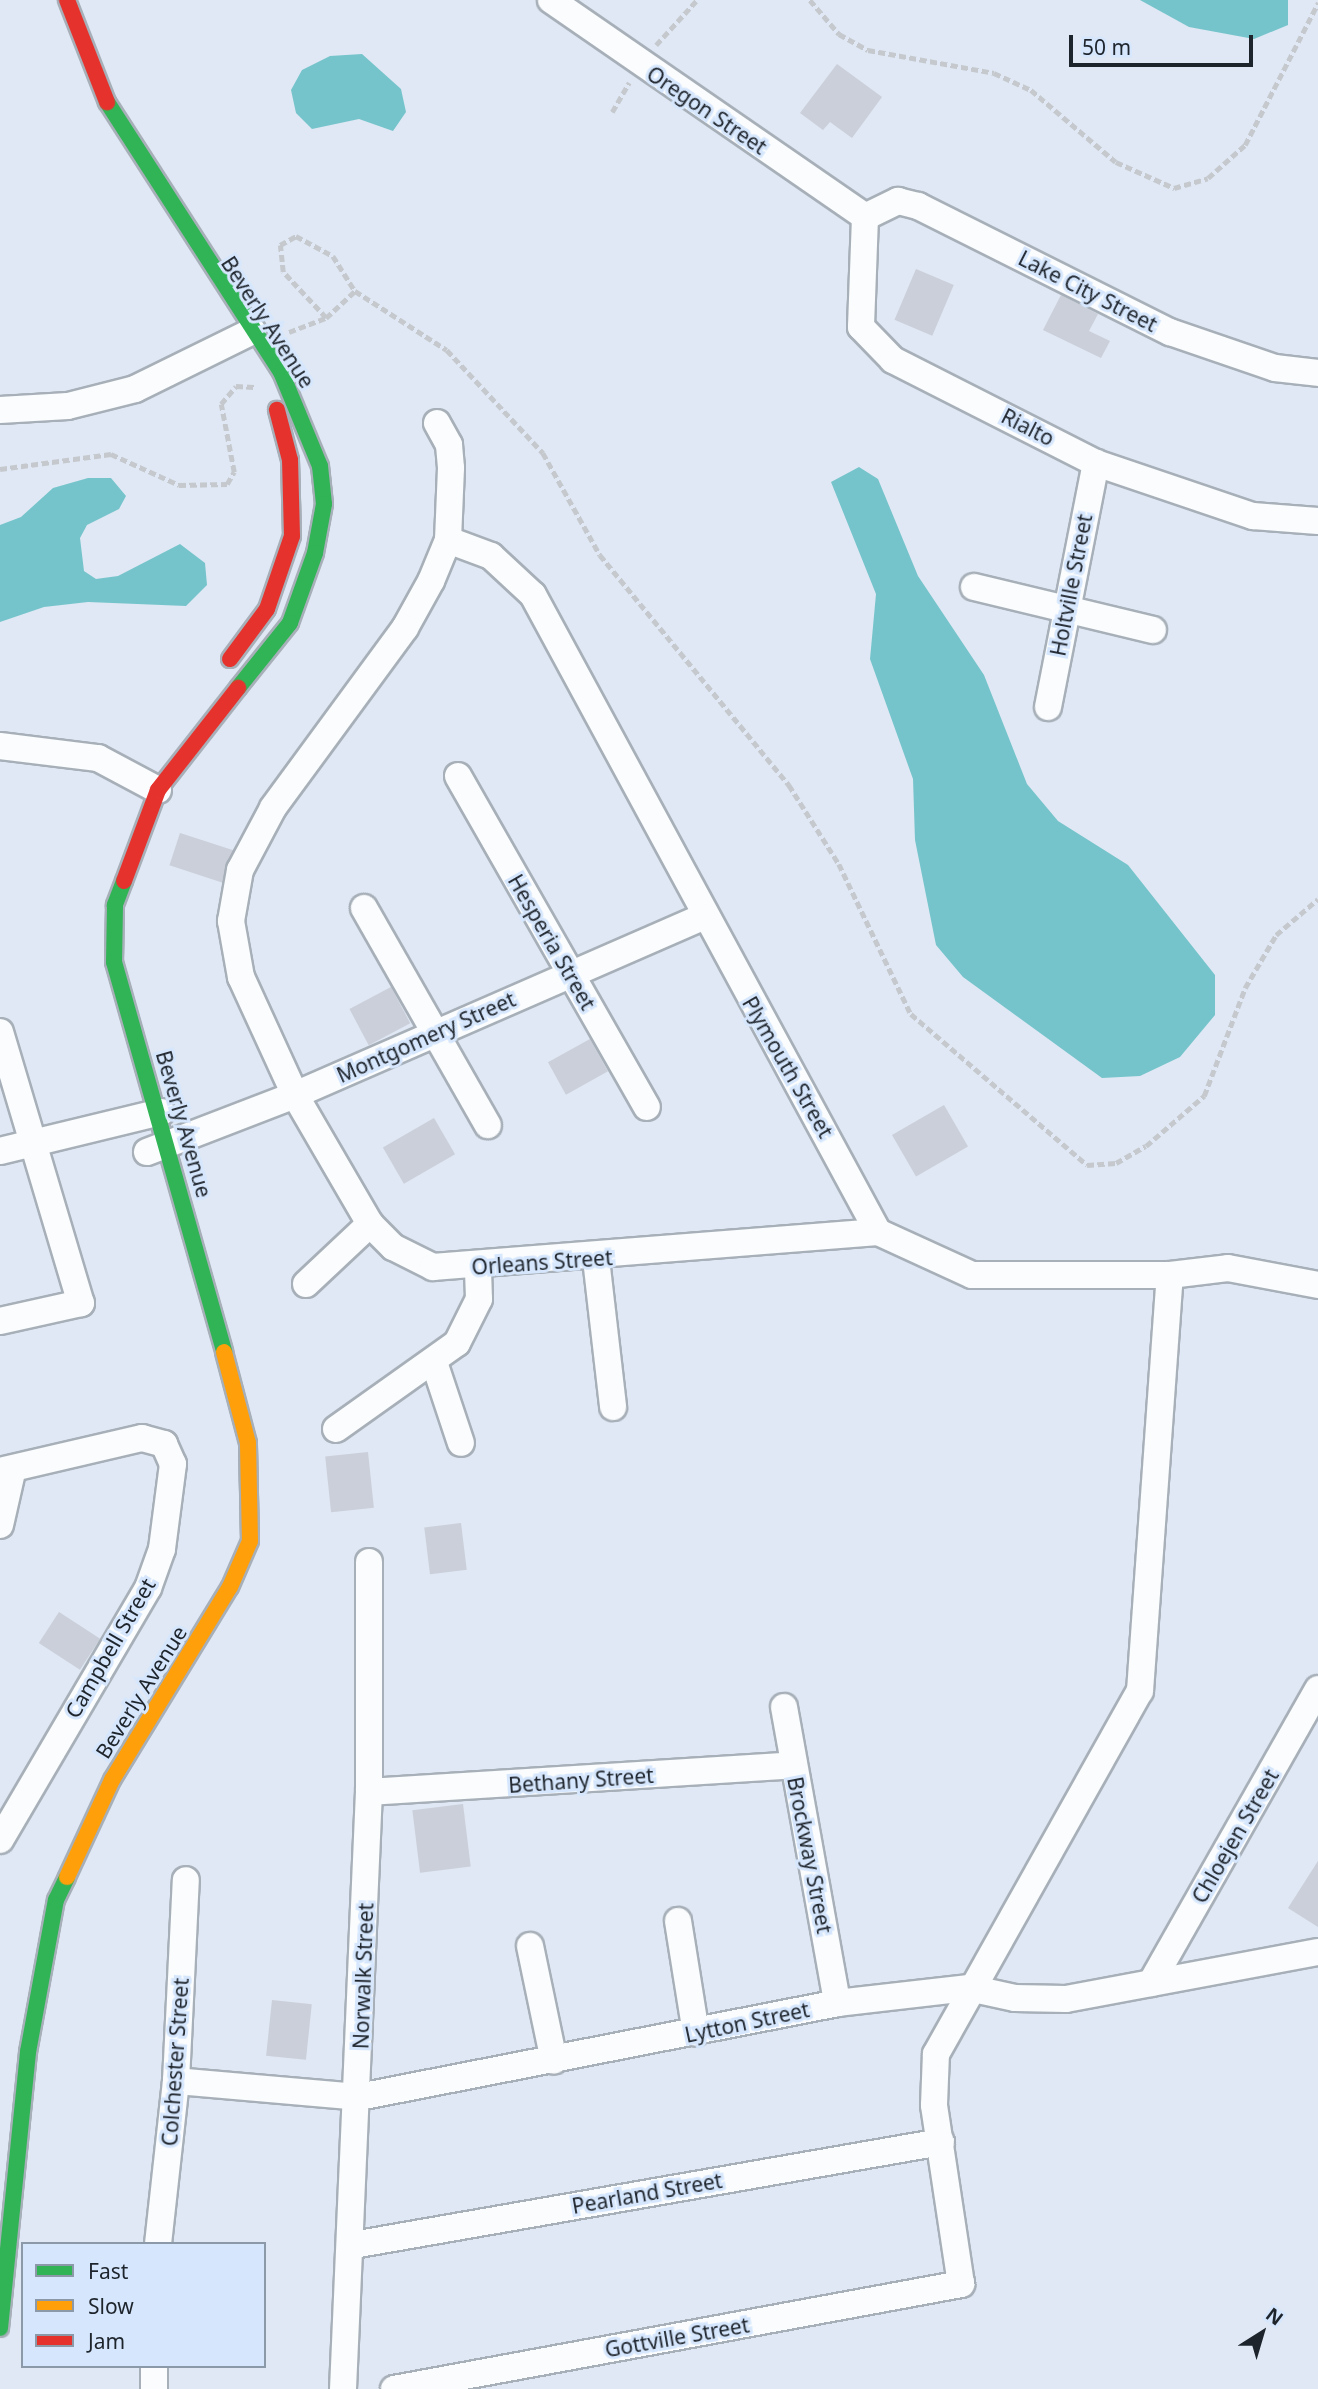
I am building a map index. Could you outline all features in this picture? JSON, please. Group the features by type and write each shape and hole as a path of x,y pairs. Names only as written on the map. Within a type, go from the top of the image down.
{"street":[{"name":"Beverly Avenue","path":"0,2328 42,1949 56,1899 112,1780 230,1587 250,1541 248,1443 143,1111 114,962 115,905 144,782 290,623 315,554 324,504 320,466 305,422 248,343 127,142 91,71 67,0"},
{"name":"Oregon Street","path":"551,0 865,216"},
{"name":"Lake City Street","path":"865,216 898,201 918,206 1170,332 1275,368 1318,373"},
{"name":"Rialto","path":"865,216 861,327 873,346 1096,463 1254,516 1318,521"},
{"name":"Beverly Avenue","path":"218,321 248,343"},
{"path":"0,410 68,406 135,389 248,343"},
{"name":"Beverly Avenue","path":"217,677 267,609 292,536 286,436 265,388"},
{"path":"437,423 449,444 448,540"},
{"name":"Holtville Street","path":"1048,708 1063,610 1096,463"},
{"name":"Plymouth Street","path":"448,540 491,556 533,595 702,917 878,1232"},
{"name":"Orleans Street","path":"448,540 405,628 274,808 240,870 231,921 240,977 295,1095 370,1224 416,1261 478,1267 596,1259 878,1232"},
{"path":"974,587 1153,630"},
{"path":"0,746 97,758 144,782"},
{"name":"Hesperia Street","path":"458,776 648,1107"},
{"path":"364,908 488,1125"},
{"name":"Montgomery Street","path":"156,1154 702,917"},
{"path":"0,1032 81,1303 0,1321"},
{"name":"Beverly Avenue","path":"143,1111 156,1154"},
{"path":"0,1151 34,1144 143,1111"},
{"path":"306,1284 370,1224"},
{"path":"878,1232 972,1275 1170,1275 1228,1268 1318,1285"},
{"path":"596,1259 613,1406"},
{"path":"336,1429 435,1365 472,1323 478,1267"},
{"path":"941,2142 931,2080 936,2054 969,1988 1140,1691 1170,1275"},
{"path":"435,1365 461,1443"},
{"name":"Campbell Street","path":"0,1840 148,1588 170,1504 173,1464 164,1444 142,1438 7,1470"},
{"path":"0,1525 7,1470"},
{"name":"Beverly Avenue","path":"129,1715 215,1580 221,1560"},
{"name":"Norwalk Street","path":"343,2389 353,2245 369,1792 369,1562"},
{"name":"Chloejen Street","path":"1151,1983 1318,1689"},
{"name":"Brockway Street","path":"785,1707 793,1765 838,2003"},
{"name":"Bethany Street","path":"369,1792 793,1765"},
{"name":"Colchester Street","path":"158,2242 176,2081 186,1880"},
{"path":"678,1921 696,2033"},
{"path":"530,1946 554,2061"},
{"name":"Lytton Street","path":"176,2081 359,2097 554,2061 838,2003 969,1988 1040,2000 1151,1983 1318,1952"},
{"name":"Pearland Street","path":"353,2245 941,2142"},
{"name":"Gottville Street","path":"394,2389 961,2284 941,2142"},
{"path":"154,2389 155,2368"}],"path":[{"path":"810,0 839,34 868,50 995,73 1031,90 1116,162 1174,188 1208,178 1245,145 1318,3"},
{"path":"326,318 283,272 280,245 296,236 314,243 333,256 355,291 447,350 543,453 600,555 796,796 839,864 911,1014 1087,1165 1116,1163 1146,1146 1203,1096 1245,988 1276,935 1318,899"},
{"path":"248,343 326,318 355,291"},
{"path":"0,469 111,454 178,485 227,484 234,472 221,404 236,386 265,388"}],"water":[{"path":"1140,0 1288,0 1288,25 1254,39 1189,27"},
{"path":"362,54 401,89 406,112 393,131 359,119 312,129 296,113 291,90 302,70 330,56"},
{"path":"859,467 878,479 918,576 984,675 1027,784 1058,821 1128,865 1215,975 1215,1015 1180,1057 1140,1076 1102,1078 963,977 936,945 915,840 913,779 870,659 876,594 831,482"},
{"path":"88,478 111,478 126,496 119,509 87,525 80,538 84,571 96,579 118,576 180,544 205,563 207,585 186,606 88,602 44,607 0,622 0,525 21,517 53,488"}],"building":[{"path":"837,64 882,97 852,138 830,122 823,130 800,113"},
{"path":"916,269 954,285 932,336 895,320"},
{"path":"1061,295 1098,314 1089,331 1110,341 1101,358 1043,330"},
{"path":"180,833 233,850 223,883 169,865"},
{"path":"391,987 410,1023 369,1045 350,1009"},
{"path":"590,1039 608,1071 566,1095 548,1062"},
{"path":"944,1105 968,1147 916,1177 892,1135"},
{"path":"434,1118 455,1154 404,1184 383,1148"},
{"path":"368,1452 374,1508 331,1512 325,1456"},
{"path":"461,1523 467,1570 430,1574 424,1528"},
{"path":"59,1612 100,1639 80,1670 39,1643"},
{"path":"463,1804 471,1867 420,1873 412,1810"},
{"path":"1318,1861 1318,1927 1288,1908"},
{"path":"272,2000 312,2004 306,2060 266,2056"}],"traffic: fast":[{"path":"107,102 281,372 320,466 324,504 315,553 290,623 238,688"},
{"path":"124,881 115,905 114,962 224,1352"},
{"path":"0,2328 28,2052 56,1900 67,1877"}],"traffic: slow":[{"path":"67,1877 112,1780 230,1587 250,1541 248,1443 224,1352"}],"traffic: jam":[{"path":"67,0 107,102"},
{"path":"230,659 267,609 292,536 290,460 277,410"},
{"path":"124,881 158,790 238,688"}]}
